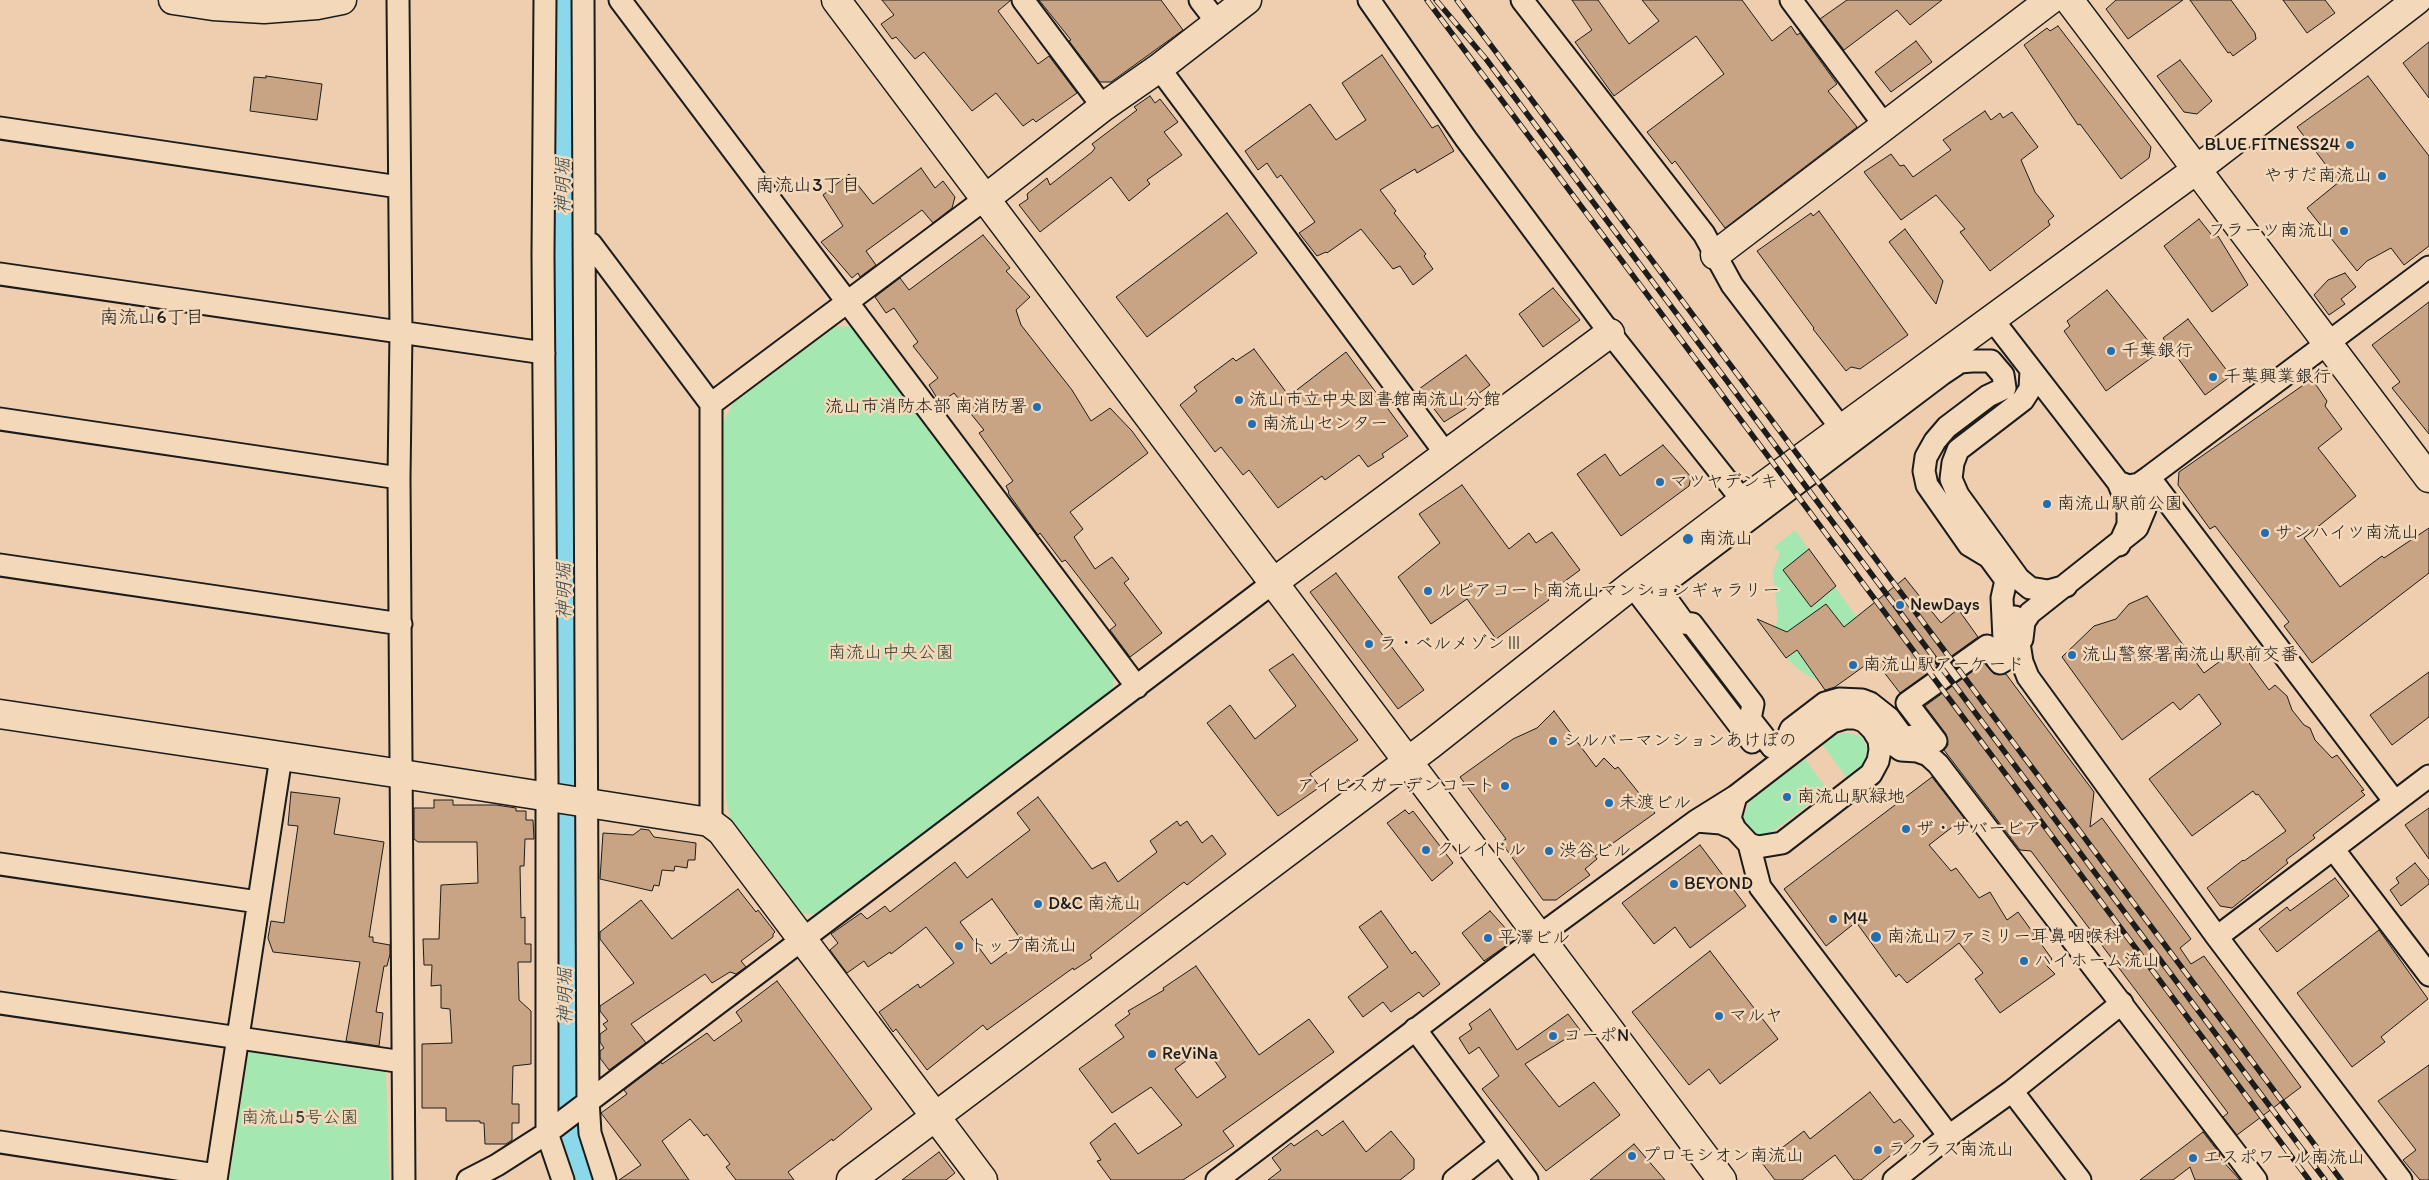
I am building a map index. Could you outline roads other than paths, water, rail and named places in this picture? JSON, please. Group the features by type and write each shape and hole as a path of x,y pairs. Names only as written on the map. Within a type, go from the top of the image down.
{"street":[{"path":"173,0 213,6 264,9 317,5 342,0"},
{"path":"398,0 404,1180"},
{"path":"545,0 544,353 568,801 590,1133 605,1180"},
{"path":"563,1180 547,1133 568,801 584,244 583,0"},
{"path":"620,0 1136,688"},
{"path":"836,0 1722,1180"},
{"path":"1024,0 1103,107"},
{"path":"1200,0 1217,22"},
{"path":"711,404 1247,0"},
{"path":"1369,0 1466,139 1610,333 1743,501"},
{"path":"1522,0 1704,234 1732,285 1841,428"},
{"path":"1791,0 1885,126"},
{"path":"1715,255 2050,0"},
{"path":"2069,0 2429,478"},
{"path":"851,1180 1408,762 1632,585 1743,501 2196,170 2417,0"},
{"path":"1159,68 1446,454"},
{"path":"0,128 399,188"},
{"path":"584,244 592,244 711,404 711,813 709,822"},
{"path":"2118,482 2129,486 2139,484 2429,267"},
{"path":"0,274 544,353"},
{"path":"1992,319 2118,482 2128,506 2128,525 2119,545"},
{"path":"468,1180 497,1165 547,1133 588,1100 804,940 1274,582 1610,333"},
{"path":"1991,361 2003,376 2006,388 1988,396 1947,427 1935,441 1926,457 1924,471 1927,485 1969,545 1989,557 2006,580 2002,598 2005,660 2000,663 1988,646 1907,704 1936,741 1931,739 1917,736 1903,737 1889,718 1870,703 1862,700 1839,699 1825,703 1791,729 1785,744 1779,747 1772,747 1750,719 1753,704 1692,624 1684,623 1663,594 1663,589 1665,583 1942,374 1960,362 1991,361"},
{"path":"2031,371 2030,389 2023,400 1958,450 1953,463 1951,479 1958,495 2019,579 2030,588 2048,591 2066,586"},
{"path":"2023,400 2033,397 2045,398 2056,403"},
{"path":"0,419 399,478"},
{"path":"2022,662 2024,622 2030,613 2119,545 2137,528 2145,509 2149,477"},
{"path":"2149,477 2395,802"},
{"path":"0,565 401,624"},
{"path":"2019,579 2015,614 2022,662 2028,677 2217,937 2401,1180"},
{"path":"1632,585 1772,768"},
{"path":"0,714 709,822 721,830 983,1180"},
{"path":"1217,1180 1539,936 1696,821 1736,796 1832,722 1845,718 1855,718 1864,721 1873,730 1901,750 1917,751 1928,755 1938,764 2122,1002 2256,1180"},
{"path":"1871,774 1878,762 1880,750 1879,740 1873,730"},
{"path":"1760,887 1771,855 1782,843 1901,750"},
{"path":"0,1142 216,1177 281,757"},
{"path":"2217,937 2429,776"},
{"path":"1736,796 1730,818 1742,837 1760,887 1949,1136"},
{"path":"1696,821 1721,823 1742,837 1763,846 1782,843"},
{"path":"2334,850 2429,975"},
{"path":"0,864 258,902"},
{"path":"1900,1178 1949,1136 2012,1091 2122,1002"},
{"path":"0,1003 403,1062"},
{"path":"1415,1029 1527,1180"},
{"path":"2012,1091 2080,1180"},
{"path":"1454,1180 1500,1144"}],"waterway":[{"name":"神明堀","path":"563,0 567,1054 570,1147 581,1180"}],"railway":[{"path":"1427,0 2309,1180"},
{"path":"1436,0 1486,59 2325,1180"},
{"path":"1457,0 2341,1180"}],"place":[{"name":"BLUE FITNESS24","path":"2350,145"},
{"name":"やすだ南流山","path":"2382,176"},
{"name":"フラーツ南流山","path":"2344,231"},
{"name":"千葉銀行","path":"2111,351"},
{"name":"千葉興業銀行","path":"2213,377"},
{"name":"流山市立中央図書館南流山分館","path":"1239,400"},
{"name":"流山市消防本部 南消防署","path":"1037,407"},
{"name":"南流山センター","path":"1252,424"},
{"name":"マツヤデンキ","path":"1660,482"},
{"name":"南流山駅前公園","path":"2047,504"},
{"name":"サンハイツ南流山","path":"2265,533"},
{"name":"南流山","path":"1688,539"},
{"name":"ルピアコート南流山マンションギャラリー","path":"1428,591"},
{"name":"NewDays","path":"1900,605"},
{"name":"ラ・ベルメゾンⅢ","path":"1369,644"},
{"name":"流山警察署南流山駅前交番","path":"2072,655"},
{"name":"南流山駅アーケード","path":"1853,665"},
{"name":"シルバーマンションあけぼの","path":"1553,741"},
{"name":"アイビスガーデンコート","path":"1505,786"},
{"name":"南流山駅緑地","path":"1787,797"},
{"name":"未渡ビル","path":"1609,803"},
{"name":"ザ・サバービア","path":"1906,829"},
{"name":"クレイドル","path":"1426,850"},
{"name":"渋谷ビル","path":"1549,851"},
{"name":"BEYOND","path":"1674,884"},
{"name":"D&C 南流山","path":"1038,904"},
{"name":"M4","path":"1833,919"},
{"name":"南流山ファミリー耳鼻咽喉科","path":"1876,937"},
{"name":"平澤ビル","path":"1488,938"},
{"name":"トップ南流山","path":"959,946"},
{"name":"ハイホーム流山","path":"2024,961"},
{"name":"マルヤ","path":"1719,1016"},
{"name":"コーポN","path":"1553,1036"},
{"name":"ReViNa","path":"1152,1054"},
{"name":"ラクラス南流山","path":"1878,1150"},
{"name":"プロモシオン南流山","path":"1632,1156"},
{"name":"エスポワール南流山","path":"2193,1158"}],"district":[{"name":"南流山3丁目","path":"808,186"},
{"name":"南流山6丁目","path":"152,318"}],"park label":[{"name":"南流山中央公園","path":"891,653"},
{"name":"南流山5号公園","path":"300,1118"}]}
